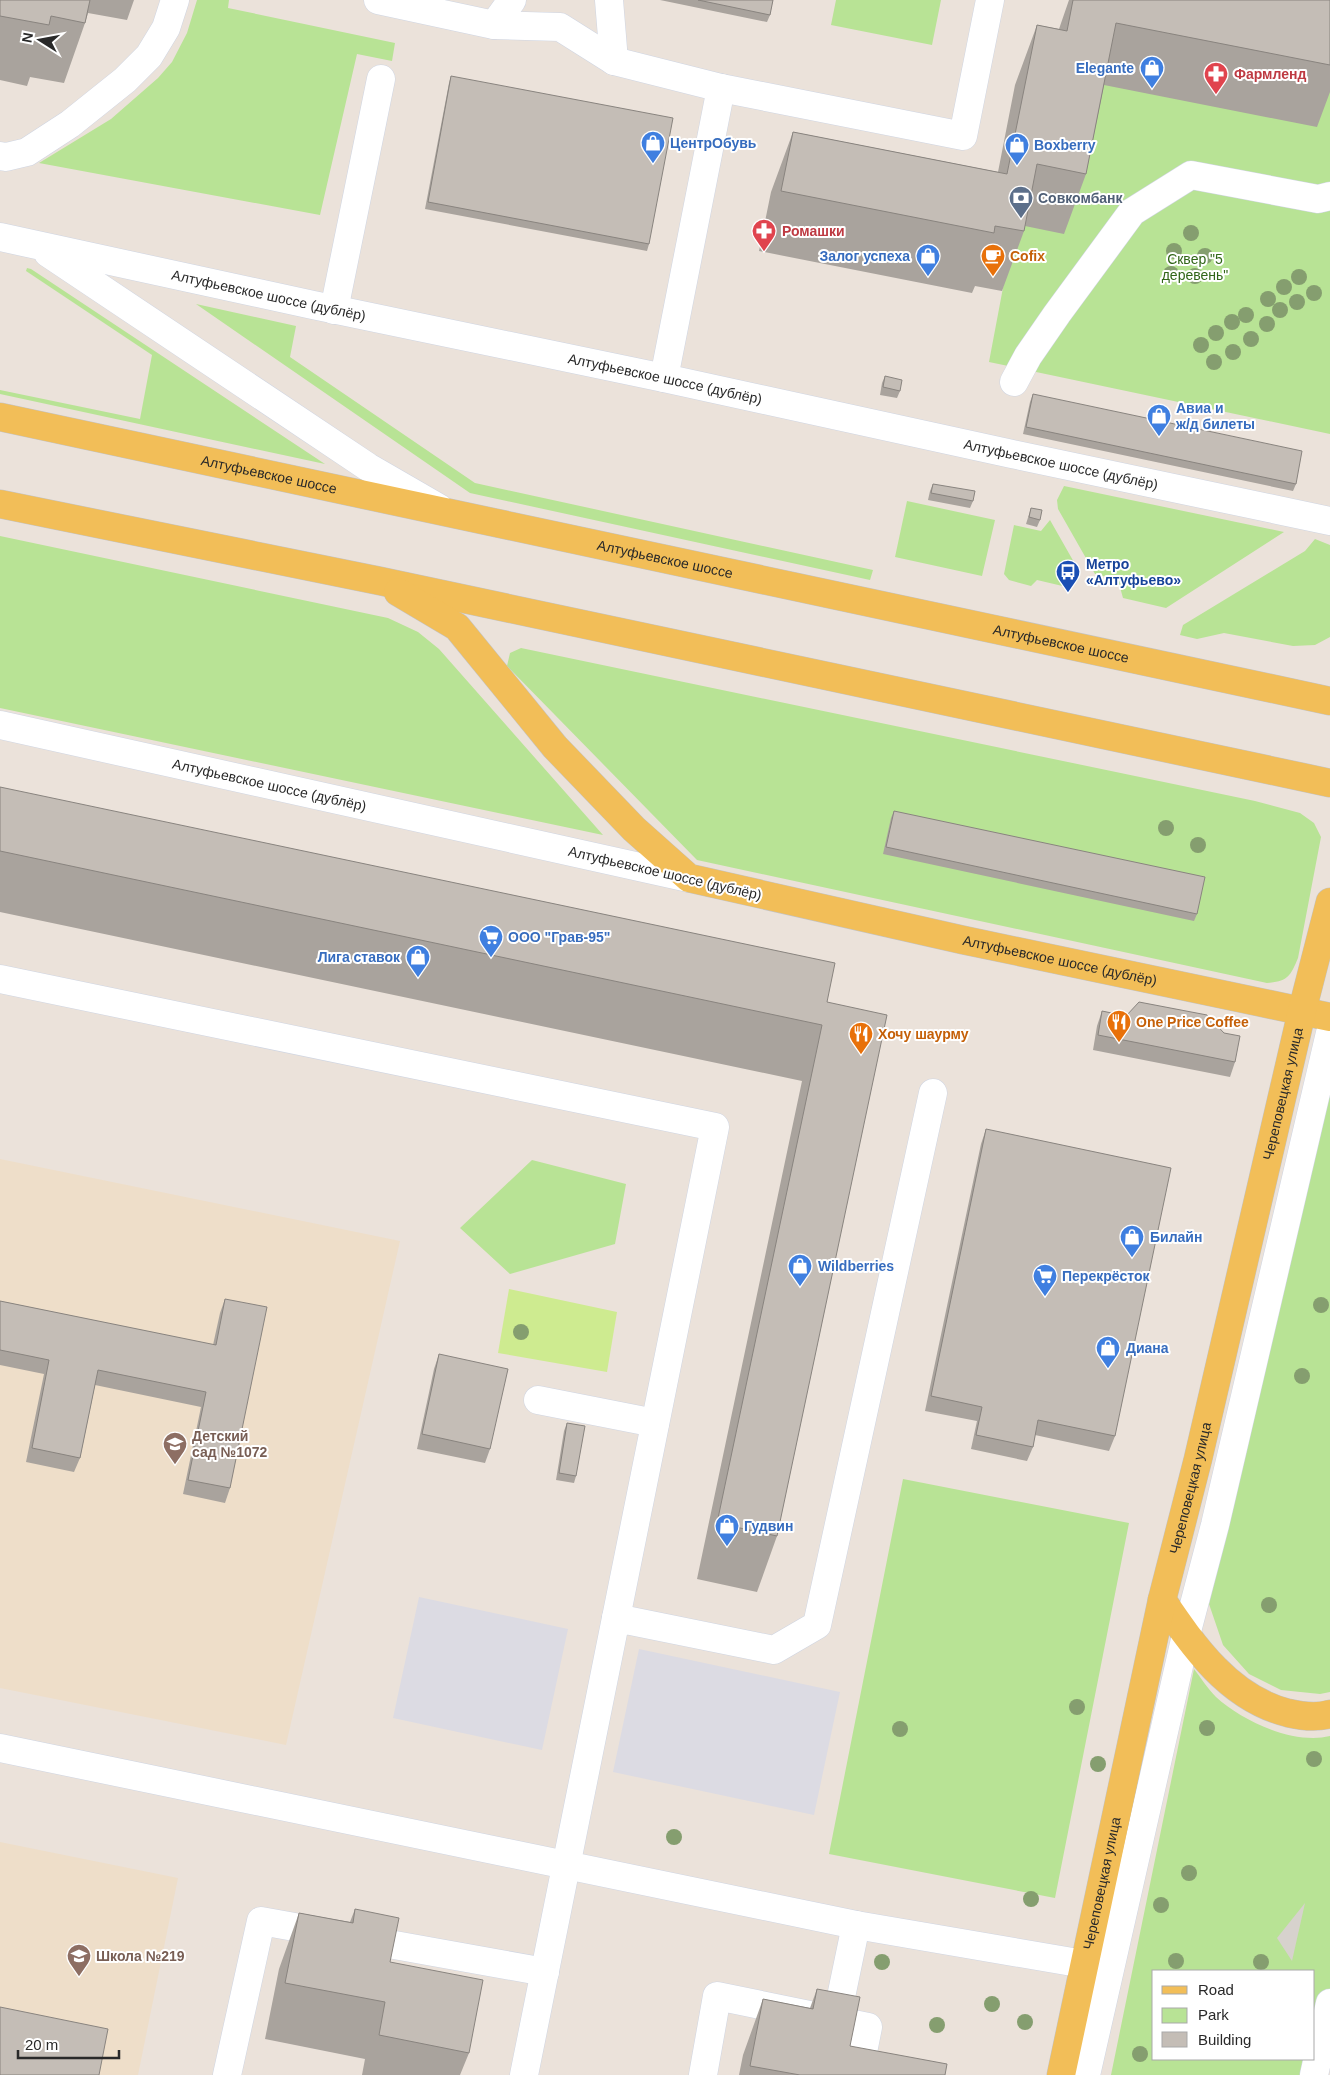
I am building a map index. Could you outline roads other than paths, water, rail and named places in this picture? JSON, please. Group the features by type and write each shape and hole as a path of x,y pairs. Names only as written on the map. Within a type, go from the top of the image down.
{"main road":[{"name":"Алтуфьевское шоссе","path":"0,417 1330,701"},
{"path":"0,504 380,581 1330,783"},
{"path":"380,581 457,627 556,747 634,829 688,878"},
{"name":"Алтуфьевское шоссе (дублёр)","path":"688,878 963,940 1330,1017"},
{"name":"Череповецкая улица","path":"1061,2075 1162,1600 1198,1459 1302,1011 1330,902"},
{"path":"1162,1600 1186,1635 1220,1675 1242,1693 1272,1709 1298,1715 1330,1714"}],"street":[{"path":"0,156 6,157 27,152 70,124 125,80 153,49 166,28 175,0"},
{"path":"378,0 494,26 560,27 614,61 721,88 963,136 990,0"},
{"path":"494,26 512,0"},
{"path":"609,0 614,61"},
{"path":"334,310 381,79"},
{"path":"664,378 721,88"},
{"path":"1014,382 1028,356 1057,314 1132,212 1191,176 1318,199 1330,196"},
{"name":"Алтуфьевское шоссе (дублёр)","path":"0,237 334,310 664,378 1330,521"},
{"path":"36,245 368,467 442,510"},
{"name":"Алтуфьевское шоссе (дублёр)","path":"0,725 688,878"},
{"path":"0,979 715,1127 524,2075"},
{"name":"Череповецкая улица","path":"1086,2075 1186,1635 1219,1506 1330,1033"},
{"path":"616,1618 774,1650 817,1625 933,1092"},
{"path":"538,1400 656,1423"},
{"path":"0,1748 856,1924 1084,1964"},
{"path":"227,2075 261,1921 545,1972"},
{"path":"836,2020 856,1924"},
{"path":"703,2075 717,1996 868,2027 859,2072"},
{"path":"1314,2075 1330,2003"}],"place":[{"name":"Elegante","path":"1152,89"},
{"name":"Фармленд","path":"1216,95"},
{"name":"ЦентрОбувь","path":"653,164"},
{"name":"Boxberry","path":"1017,166"},
{"name":"Совкомбанк","path":"1021,219"},
{"name":"Ромашки","path":"764,252"},
{"name":"Залог успеха","path":"928,277"},
{"name":"Cofix","path":"993,277"},
{"name":"Авиа и ж/д билеты","path":"1159,437"},
{"name":"Метро «Алтуфьево»","path":"1068,593"},
{"name":"ООО \"Грав-95\"","path":"491,958"},
{"name":"Лига ставок","path":"418,978"},
{"name":"One Price Coffee","path":"1119,1043"},
{"name":"Хочу шаурму","path":"861,1055"},
{"name":"Билайн","path":"1132,1258"},
{"name":"Wildberries","path":"800,1287"},
{"name":"Перекрёсток","path":"1045,1297"},
{"name":"Диана","path":"1108,1369"},
{"name":"Детский сад №1072","path":"175,1465"},
{"name":"Гудвин","path":"727,1547"},
{"name":"Школа №219","path":"79,1977"}],"park label":[{"name":"Сквер \"5 деревень\"","path":"1195,268"}]}
